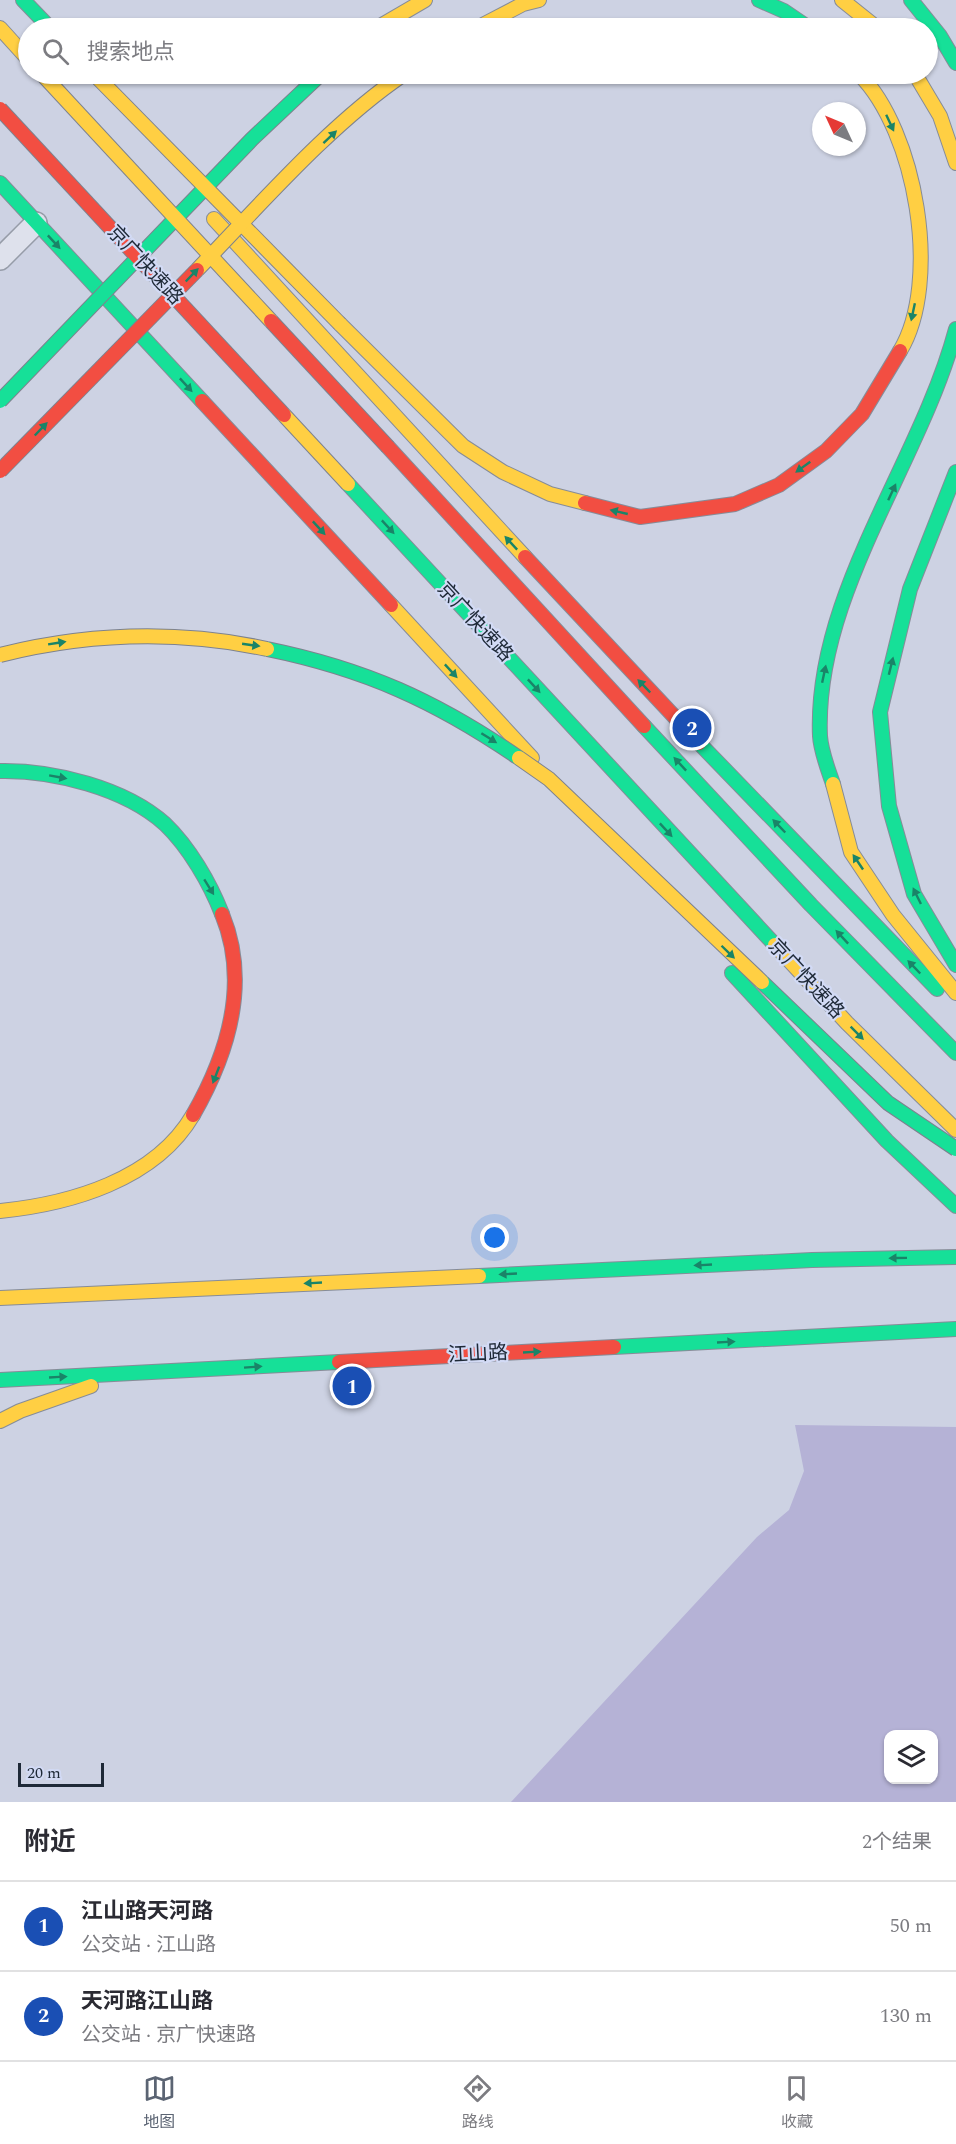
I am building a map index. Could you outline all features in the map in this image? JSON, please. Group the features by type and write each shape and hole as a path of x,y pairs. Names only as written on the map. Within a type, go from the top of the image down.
{"main road":[{"path":"14,0 31,18"},
{"path":"23,0 41,18"},
{"path":"394,18 425,0"},
{"path":"496,18 523,4 538,0"},
{"path":"759,0 794,18"},
{"path":"842,0 864,18"},
{"path":"911,0 926,18"},
{"path":"0,28 18,48"},
{"path":"938,34 956,63"},
{"path":"51,84 708,794 886,984 956,1053"},
{"path":"90,84 629,671 956,1008"},
{"path":"104,84 463,446 503,472 550,494 640,517 735,504 779,484 826,451 862,414 908,337 919,284 920,221 908,165 890,121 869,84"},
{"path":"0,401 252,139 310,84"},
{"path":"0,471 292,173 376,93 389,84"},
{"path":"923,84 946,128 956,164"},
{"name":"京广快速路","path":"0,109 651,814 847,1023 956,1130"},
{"path":"4,196 36,223 887,1141 956,1206"},
{"path":"956,329 947,363 897,481 845,593 822,679 820,738 851,852 893,915 956,993"},
{"path":"956,472 910,589 880,712 888,806 914,894 956,966"},
{"path":"0,655 82,639 166,636 273,648 335,663 396,686 489,737 549,779 888,1103 956,1149"},
{"path":"0,771 19,770 83,781 125,800 162,823 187,851 214,895 230,937 235,996 230,1039 210,1088 181,1133 148,1161 101,1190 31,1209 0,1211"},
{"path":"0,1298 812,1260 956,1257"},
{"name":"江山路","path":"0,1380 956,1329"},
{"path":"0,1421 20,1411 126,1374"}],"street":[{"path":"0,259 36,223"}],"shaded area":[{"path":"795,1425 956,1427 956,1802 511,1802 757,1537 789,1510 804,1471"}],"traffic: fast":[{"path":"23,0 40,18"},
{"path":"759,0 794,18"},
{"path":"911,0 926,18"},
{"path":"938,34 956,63"},
{"path":"0,401 252,139 310,84"},
{"path":"0,183 202,401"},
{"path":"833,784 823,754 820,736 823,683 834,631 851,580 872,530 940,379 956,329"},
{"path":"956,472 910,589 880,712 889,806 914,894 956,965"},
{"path":"348,484 775,945"},
{"path":"267,649 336,666 399,690 458,720 519,758"},
{"path":"644,726 811,905 956,1053"},
{"path":"699,743 937,989"},
{"path":"0,771 65,778 109,791 149,811 174,833 190,854 205,878 222,914"},
{"path":"732,973 887,1141 956,1206"},
{"path":"762,982 888,1103 956,1149"},
{"path":"479,1276 812,1260 956,1257"},
{"path":"614,1347 956,1329"},
{"path":"0,1380 339,1362"}],"traffic: slow":[{"path":"394,18 425,0"},
{"path":"496,18 523,4 539,0"},
{"path":"842,0 864,18"},
{"path":"0,28 18,48"},
{"path":"51,84 271,321"},
{"path":"104,84 340,324"},
{"path":"197,270 323,141 390,84"},
{"path":"867,84 879,99 895,131 908,168 917,208 921,248 919,286 913,321 900,351"},
{"path":"921,84 940,116 956,163"},
{"path":"214,219 525,557"},
{"path":"340,324 463,446 503,472 550,494 585,503"},
{"path":"284,415 348,484"},
{"path":"391,605 532,758"},
{"path":"0,655 66,642 133,637 200,639 267,649"},
{"path":"519,758 549,779 762,982"},
{"path":"833,784 851,852 893,915 956,993"},
{"path":"775,945 847,1023 956,1130"},
{"path":"0,1211 54,1202 108,1185 134,1172 157,1156 177,1138 193,1115"},
{"path":"0,1298 479,1276"},
{"path":"0,1421 20,1411 91,1386"}],"traffic: jam":[{"path":"0,109 284,415"},
{"path":"0,471 197,270"},
{"path":"271,321 388,447"},
{"path":"585,503 640,517 735,504 779,485 826,451 862,414 900,351"},
{"path":"202,401 391,605"},
{"path":"388,447 644,726"},
{"path":"525,557 699,743"},
{"path":"193,1115 216,1067 231,1017 234,966 230,940 222,914"},
{"path":"339,1362 614,1347"}],"place":[{"name":"天河路江山路","path":"692,728"},
{"name":"江山路天河路","path":"352,1386"}]}
